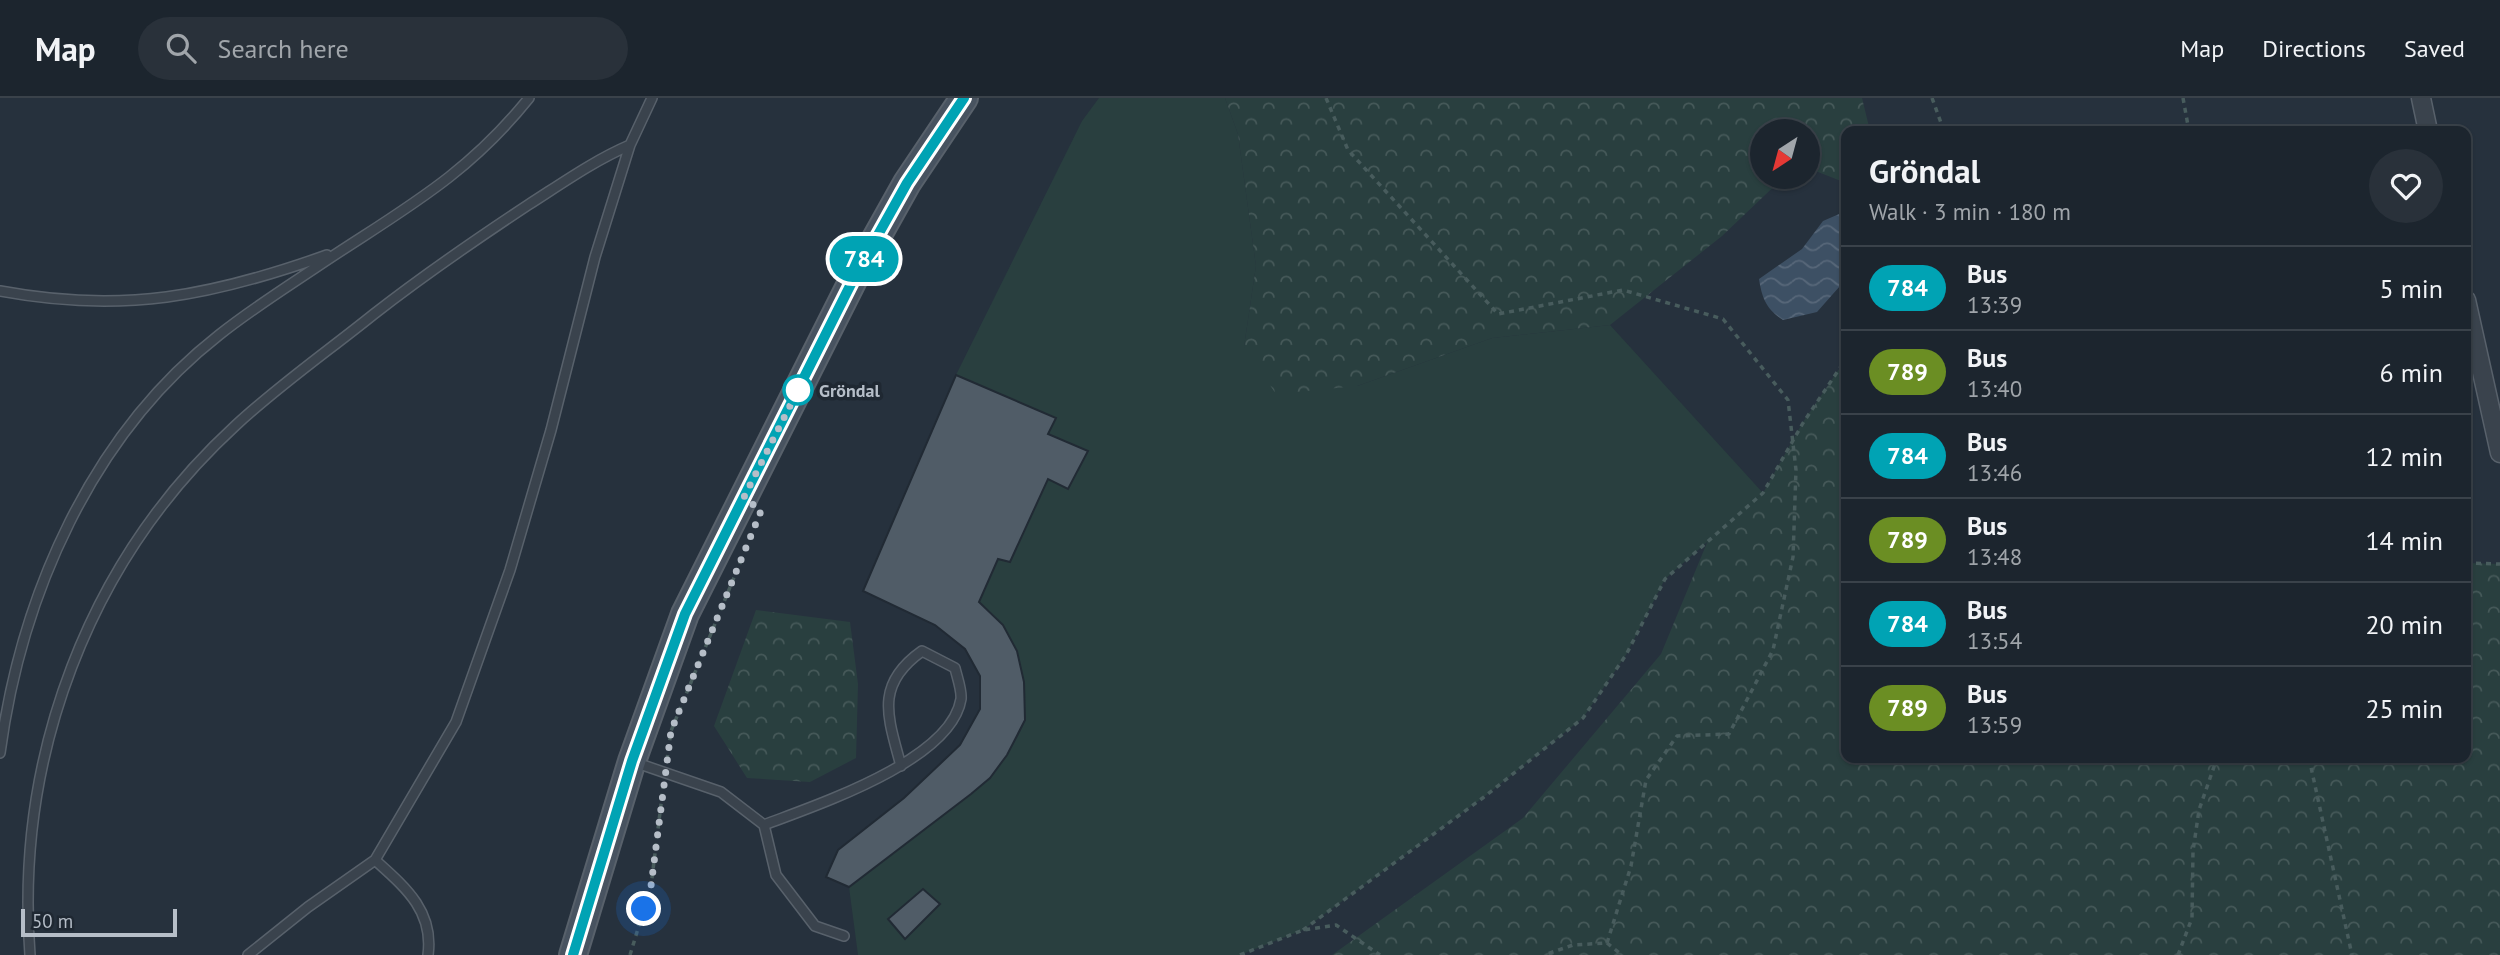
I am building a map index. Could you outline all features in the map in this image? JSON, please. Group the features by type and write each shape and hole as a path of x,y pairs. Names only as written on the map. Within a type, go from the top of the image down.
{"main road":[{"path":"573,955 632,761 685,614 855,276 907,183 964,98"}],"street":[{"path":"2421,98 2427,126"},
{"path":"2471,322 2500,453"}],"lane":[{"path":"0,753 21,643 42,585 79,503 116,445 182,369 218,336 341,251 400,215 466,167 529,98"},
{"path":"248,955 307,907 375,860 460,709 510,570 551,430 595,257 630,145 652,98"},
{"path":"30,955 29,884 43,755 70,669 92,616 144,529 174,489 236,424 363,323 430,271 488,232 599,159 630,145"},
{"path":"0,291 74,301 170,298 261,279 341,251"},
{"path":"764,825 834,798 901,766 947,732 961,698 955,668 922,651 902,665 886,710 901,766"},
{"path":"632,761 721,792 764,825 776,876 815,926 844,936"},
{"path":"375,860 409,890 423,912 429,926 428,955"}],"path":[{"path":"1326,98 1348,150 1498,314 1623,290 1723,319 1788,400 1796,470 1794,557 1773,650 1729,734 1677,736 1646,779 1630,866 1607,943"},
{"path":"1932,98 1942,126"},
{"path":"2183,98 2188,126"},
{"path":"1303,930 1484,797 1583,718 1626,655 1665,579 1763,493 1792,441 1841,367"},
{"path":"630,955 651,886 671,731 746,547"},
{"path":"2471,563 2500,564"},
{"path":"2178,955 2192,918 2193,851 2199,810 2215,763"},
{"path":"2310,763 2352,955"},
{"path":"1240,955 1303,930 1336,925 1380,955"},
{"path":"1544,955 1573,945 1607,943 1622,955"}],"green space":[{"path":"1099,98 1225,98 1238,134 1256,266 1244,347 1357,386 1492,338 1610,325 1763,493 1665,579 1626,655 1583,718 1484,797 1303,930 1240,955 858,955 849,887 989,778 1009,752 1024,723 1023,681 1017,655 1006,633 979,602 998,559 1010,561 1048,479 1068,489 1088,451 1048,434 1055,418 956,375 1082,121","holes":["923,890 940,904 905,939 888,919"]},
{"path":"1225,98 1862,98 1869,126 1841,126 1841,181 1820,173 1820,119 1750,119 1750,189 1771,189 1722,236 1610,325 1492,338 1357,386 1276,394 1244,347 1256,266 1238,134"},
{"path":"1841,366 1841,763 2471,763 2471,563 2500,564 2500,955 1332,955 1523,818 1661,654 1709,538 1763,493 1803,422"},
{"path":"756,610 850,622 858,684 856,758 810,782 747,778 714,726"}],"water":[{"path":"1841,213 1841,287 1817,312 1783,320 1772,312 1766,302 1759,279 1802,249 1823,221"}],"building":[{"path":"956,375 1056,418 1048,434 1088,451 1068,489 1048,479 1010,562 998,559 979,602 1003,625 1017,651 1024,682 1025,720 1007,755 990,778 971,794 849,887 826,877 838,850 904,798 960,745 980,709 980,676 965,649 935,625 863,591"},
{"path":"923,889 940,904 905,939 888,919"}],"bus line":[{"name":"784","path":"573,955 632,761 685,614 855,276 907,183 964,98"}],"place":[{"name":"Gröndal","path":"798,390"}],"route":[{"path":"644,909 651,886 671,731 761,511 744,497 798,390"}]}
